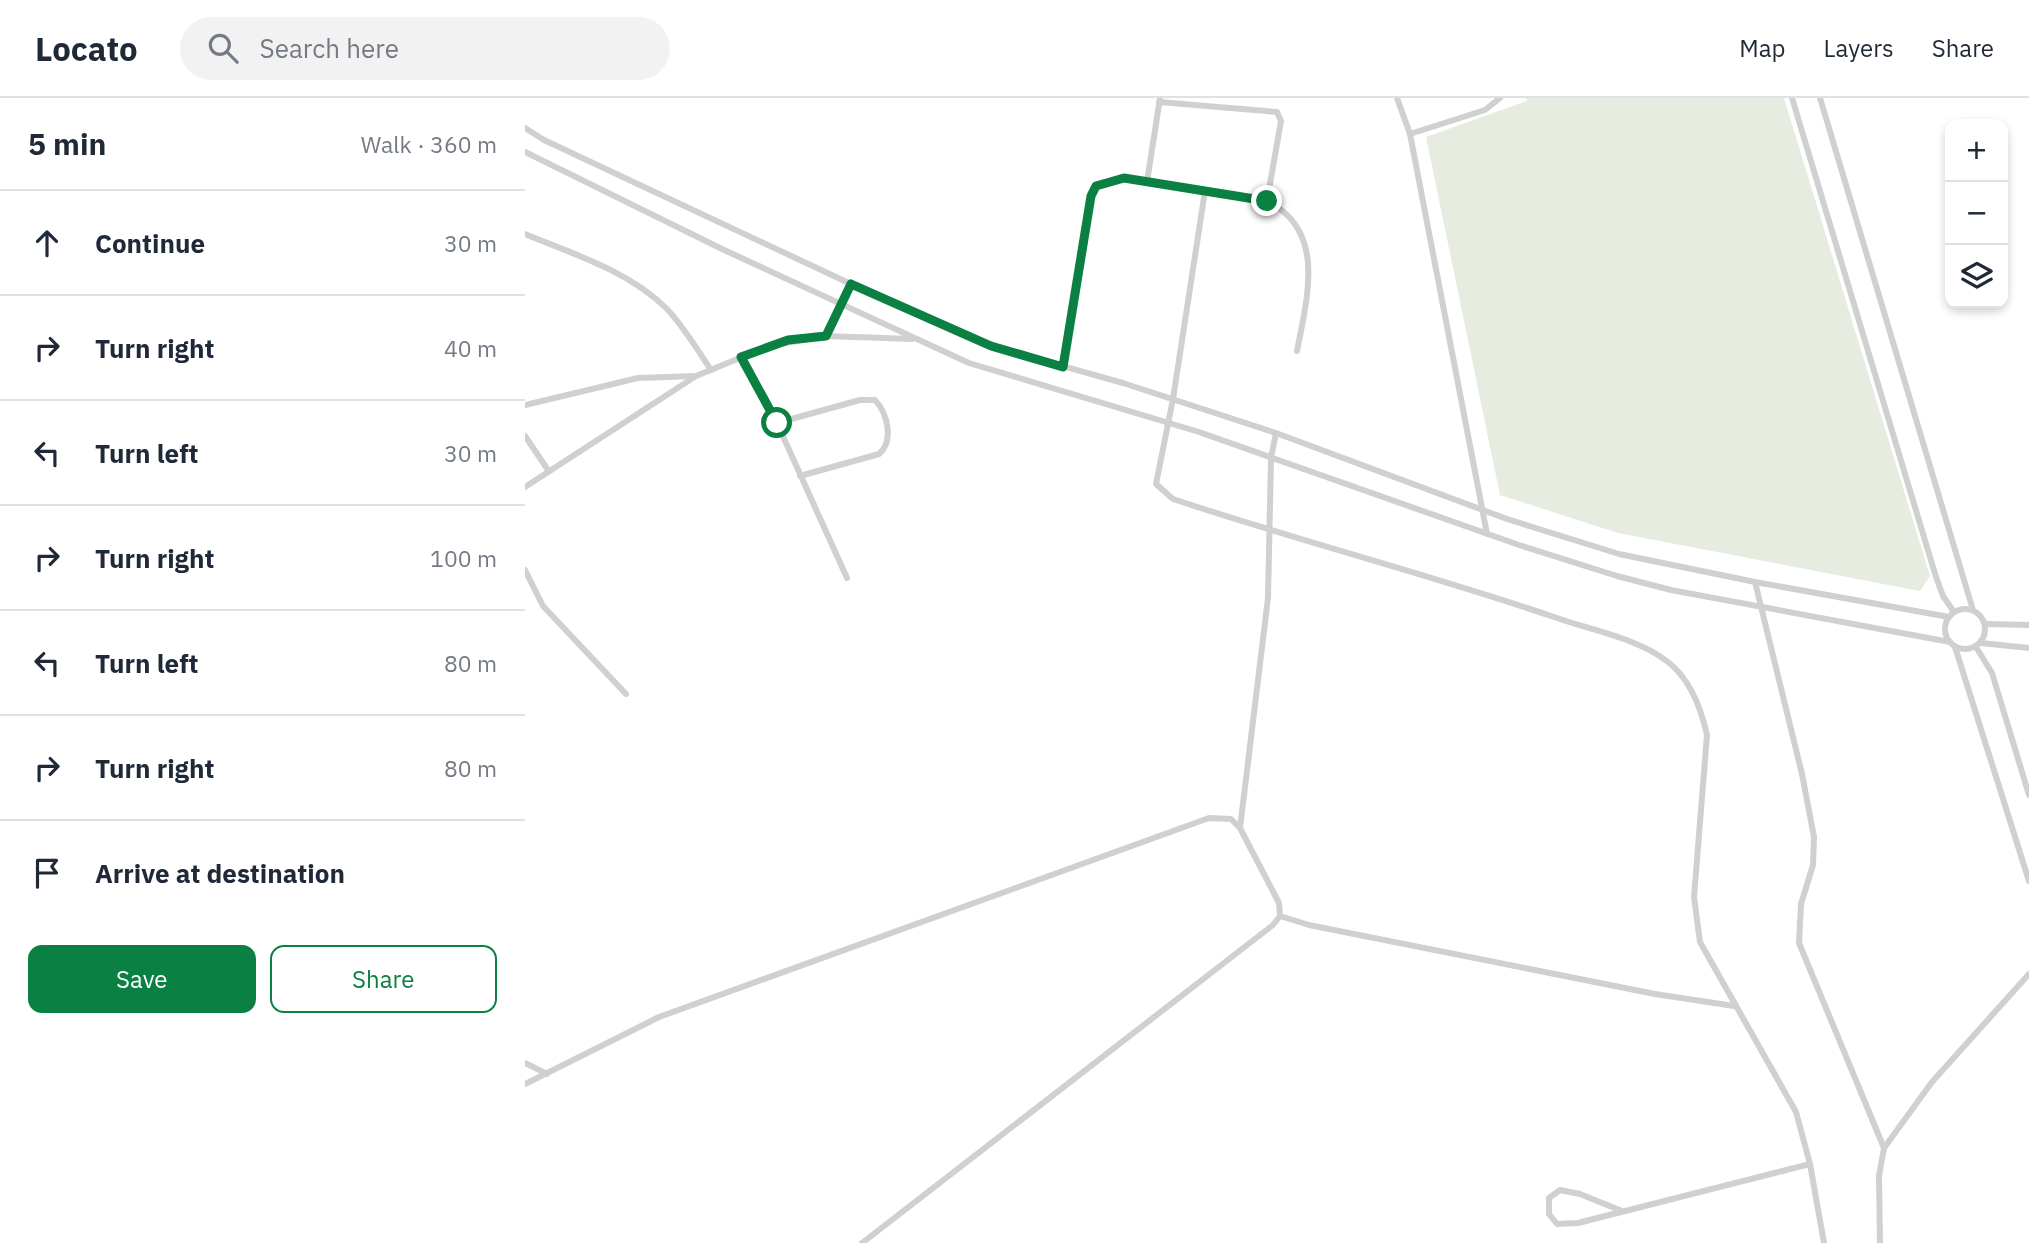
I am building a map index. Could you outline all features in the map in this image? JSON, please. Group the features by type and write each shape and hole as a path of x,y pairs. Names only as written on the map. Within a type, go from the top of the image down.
{"lane":[{"path":"1397,98 1410,134 1486,534"},
{"path":"1410,134 1485,110 1500,98"},
{"path":"1792,98 1939,586 1952,614 1945,630 1953,645 2029,881"},
{"path":"1819,98 1973,610 1985,624 2029,625"},
{"path":"1147,182 1160,100 1277,112 1281,121 1267,201"},
{"path":"525,128 851,284 981,342 1173,399 1276,433 1482,509 1619,554 1755,582 1952,614 1973,610"},
{"path":"525,152 969,363 1168,422 1486,534 1636,581 1953,645 2029,648"},
{"path":"1063,367 1091,196 1096,186 1106,180 1124,178 1267,201 1296,225 1308,255 1310,271 1297,351"},
{"path":"1205,191 1173,399 1155,475 1161,491 1190,504 1530,609 1651,651 1669,663 1689,687 1702,712 1707,735 1695,918 1700,942 1795,1112 1810,1164 1824,1243"},
{"path":"525,234 597,263 636,285 665,307 686,332 711,370"},
{"path":"826,336 851,284"},
{"path":"525,487 696,376 741,357 788,340 826,336 918,339"},
{"path":"741,357 777,423 847,578"},
{"path":"525,405 638,378 696,376"},
{"path":"777,423 860,400 875,400 882,409 888,438 885,449 869,457 800,476"},
{"path":"1240,828 1268,598 1271,458 1276,433"},
{"path":"525,436 548,470"},
{"path":"525,570 551,615 626,694"},
{"path":"1755,582 1802,774 1814,837 1813,865 1801,904 1799,943 1884,1148"},
{"path":"1985,624 1978,645 1992,673 2029,795"},
{"path":"525,1084 671,1013 1209,818 1231,819 1240,828 1279,903 1280,916 1273,925 862,1243"},
{"path":"1280,916 1309,925 1655,994 1734,1006"},
{"path":"1880,1243 1879,1176 1884,1148 1932,1082 2029,974"},
{"path":"525,1063 547,1074"},
{"path":"1622,1211 1580,1194 1560,1190 1549,1198 1549,1214 1557,1224 1578,1223 1810,1164"}],"shaded area":[{"path":"1526,98 1784,98 1930,576 1920,591 1618,533 1500,495 1426,137 1527,101"}],"route":[{"path":"777,423 741,357 788,340 826,336 851,284 991,346 1063,367 1091,196 1096,186 1106,180 1124,178 1267,201"}]}
